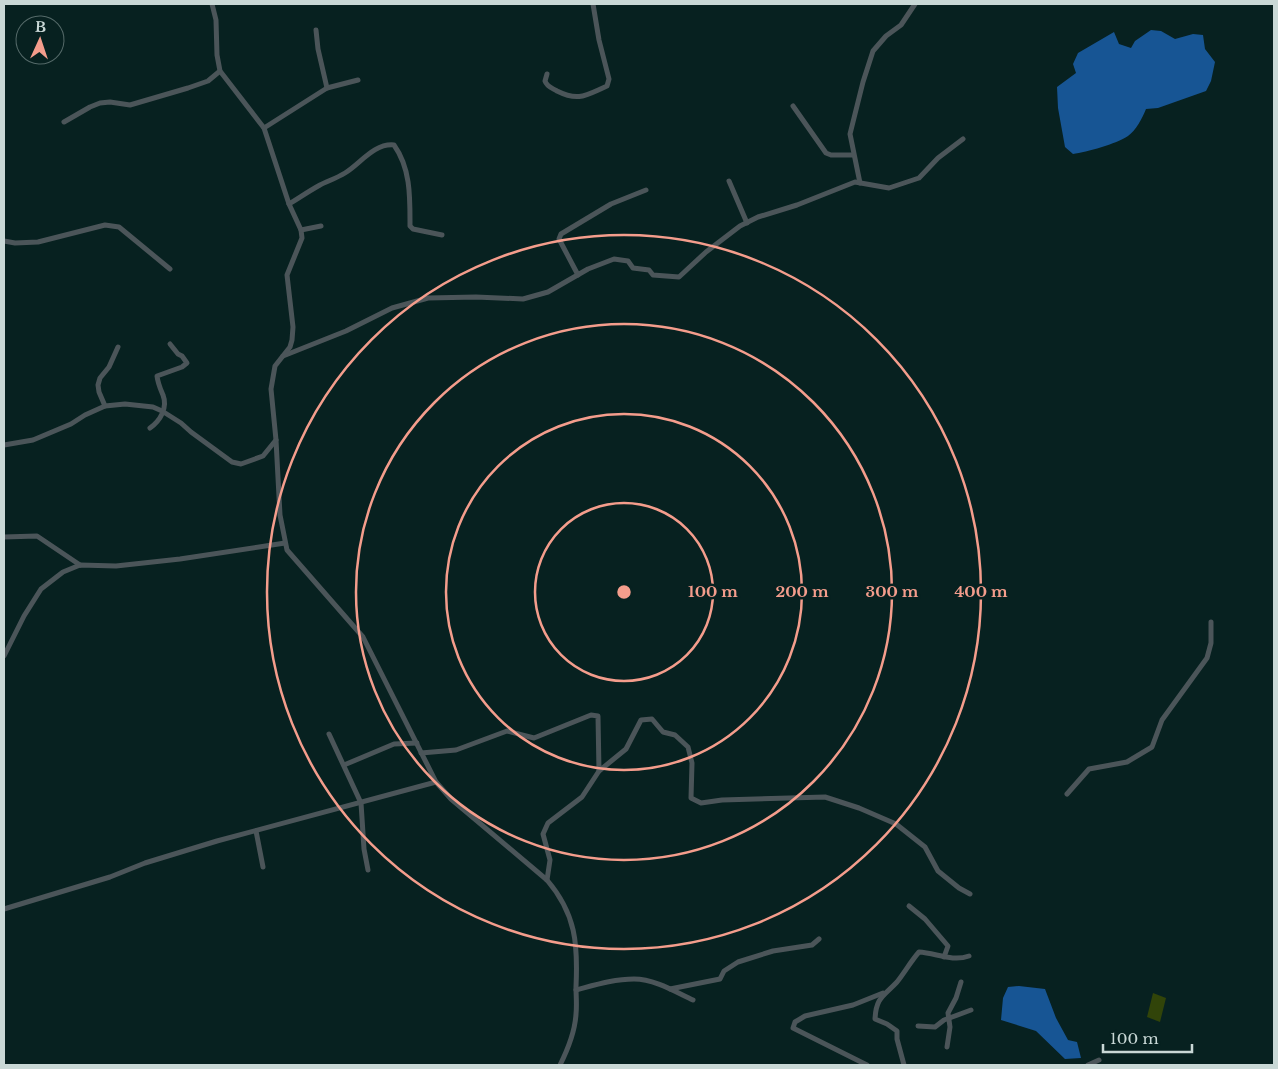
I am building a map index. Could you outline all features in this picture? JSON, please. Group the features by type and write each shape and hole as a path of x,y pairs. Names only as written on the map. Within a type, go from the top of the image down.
{"street":[{"path":"212,4 216,20 217,54 220,71 264,128 289,204 301,230 302,238 287,275 293,327 292,340 290,347 275,366 271,389 280,515 285,543 288,550 363,637 436,782 451,799 546,880 559,894 571,922 577,949 576,1014 573,1032 560,1065"},
{"path":"547,74 545,81 547,86 569,96 579,97 609,84 593,4"},
{"path":"860,183 850,134 863,82 873,51 886,36 901,24 915,4"},
{"path":"316,30 318,49 327,88"},
{"path":"64,122 90,107 100,104 110,102 130,105 208,82 220,71"},
{"path":"264,128 327,88 358,80"},
{"path":"793,106 826,153 831,156 853,155"},
{"path":"282,357 346,331 392,308 428,298 524,299 548,292 588,269 614,260 628,261 633,268 649,270 653,275 679,277 706,252 758,217 797,205 855,182 890,188 919,178 938,158 963,140"},
{"path":"289,204 321,184 343,174 355,166 364,156 388,144 394,145 405,164 410,192 410,226 413,229 442,235"},
{"path":"728,181 747,223"},
{"path":"578,275 558,239 561,234 611,204 646,190"},
{"path":"4,241 15,243 38,242 105,225 120,227 170,269"},
{"path":"301,230 321,226"},
{"path":"150,428 162,416 164,403 157,376 182,367 187,363 170,344"},
{"path":"105,406 98,385 118,347"},
{"path":"4,445 33,440 71,424 105,406 125,404 144,406 162,411 232,462 241,464 263,456 276,440"},
{"path":"4,537 37,536 80,565"},
{"path":"4,656 24,616 41,589 63,572 80,565 116,566 180,559 285,543"},
{"path":"1068,794 1090,769 1127,762 1152,747 1162,720 1207,658 1211,642 1211,622"},
{"path":"421,753 456,750 507,731 534,738 591,715 598,716 599,771"},
{"path":"546,880 550,860 543,834 548,822 582,797 599,771 626,749 641,720 652,719 663,732 676,735 688,746 692,763 691,798 701,803 722,800 825,797 859,808 896,824 925,847 938,871 959,888 970,894"},
{"path":"329,734 360,803 364,850 368,870"},
{"path":"344,765 394,744 417,743"},
{"path":"4,909 110,877 145,863 436,782"},
{"path":"256,831 263,867"},
{"path":"909,906 925,918 948,946 944,958"},
{"path":"670,989 720,979 724,971 738,962 773,950 812,945 819,939"},
{"path":"867,1065 792,1028 795,1022 805,1016 853,1005 883,993 897,982 919,952 931,953 944,958 963,958 969,956"},
{"path":"576,990 607,982 635,979 664,986 693,1000"},
{"path":"947,1047 949,1037 948,1013 956,998 961,982"},
{"path":"883,993 875,1008 875,1019 897,1031 897,1039 904,1065"},
{"path":"918,1026 935,1027 944,1020 971,1010"},
{"path":"1088,1065 1099,1060"}],"green space":[{"path":"1153,993 1166,998 1160,1022 1147,1017"}],"water":[{"path":"1151,30 1161,31 1175,39 1193,34 1203,35 1205,49 1215,62 1211,81 1206,91 1158,108 1146,109 1134,131 1128,136 1101,147 1073,154 1065,147 1058,108 1057,87 1076,73 1073,64 1078,53 1114,32 1119,44 1131,48 1135,41"},
{"path":"1019,986 1045,989 1056,1018 1068,1040 1077,1042 1081,1058 1065,1059 1036,1031 1001,1020 1003,998 1008,987"}]}
